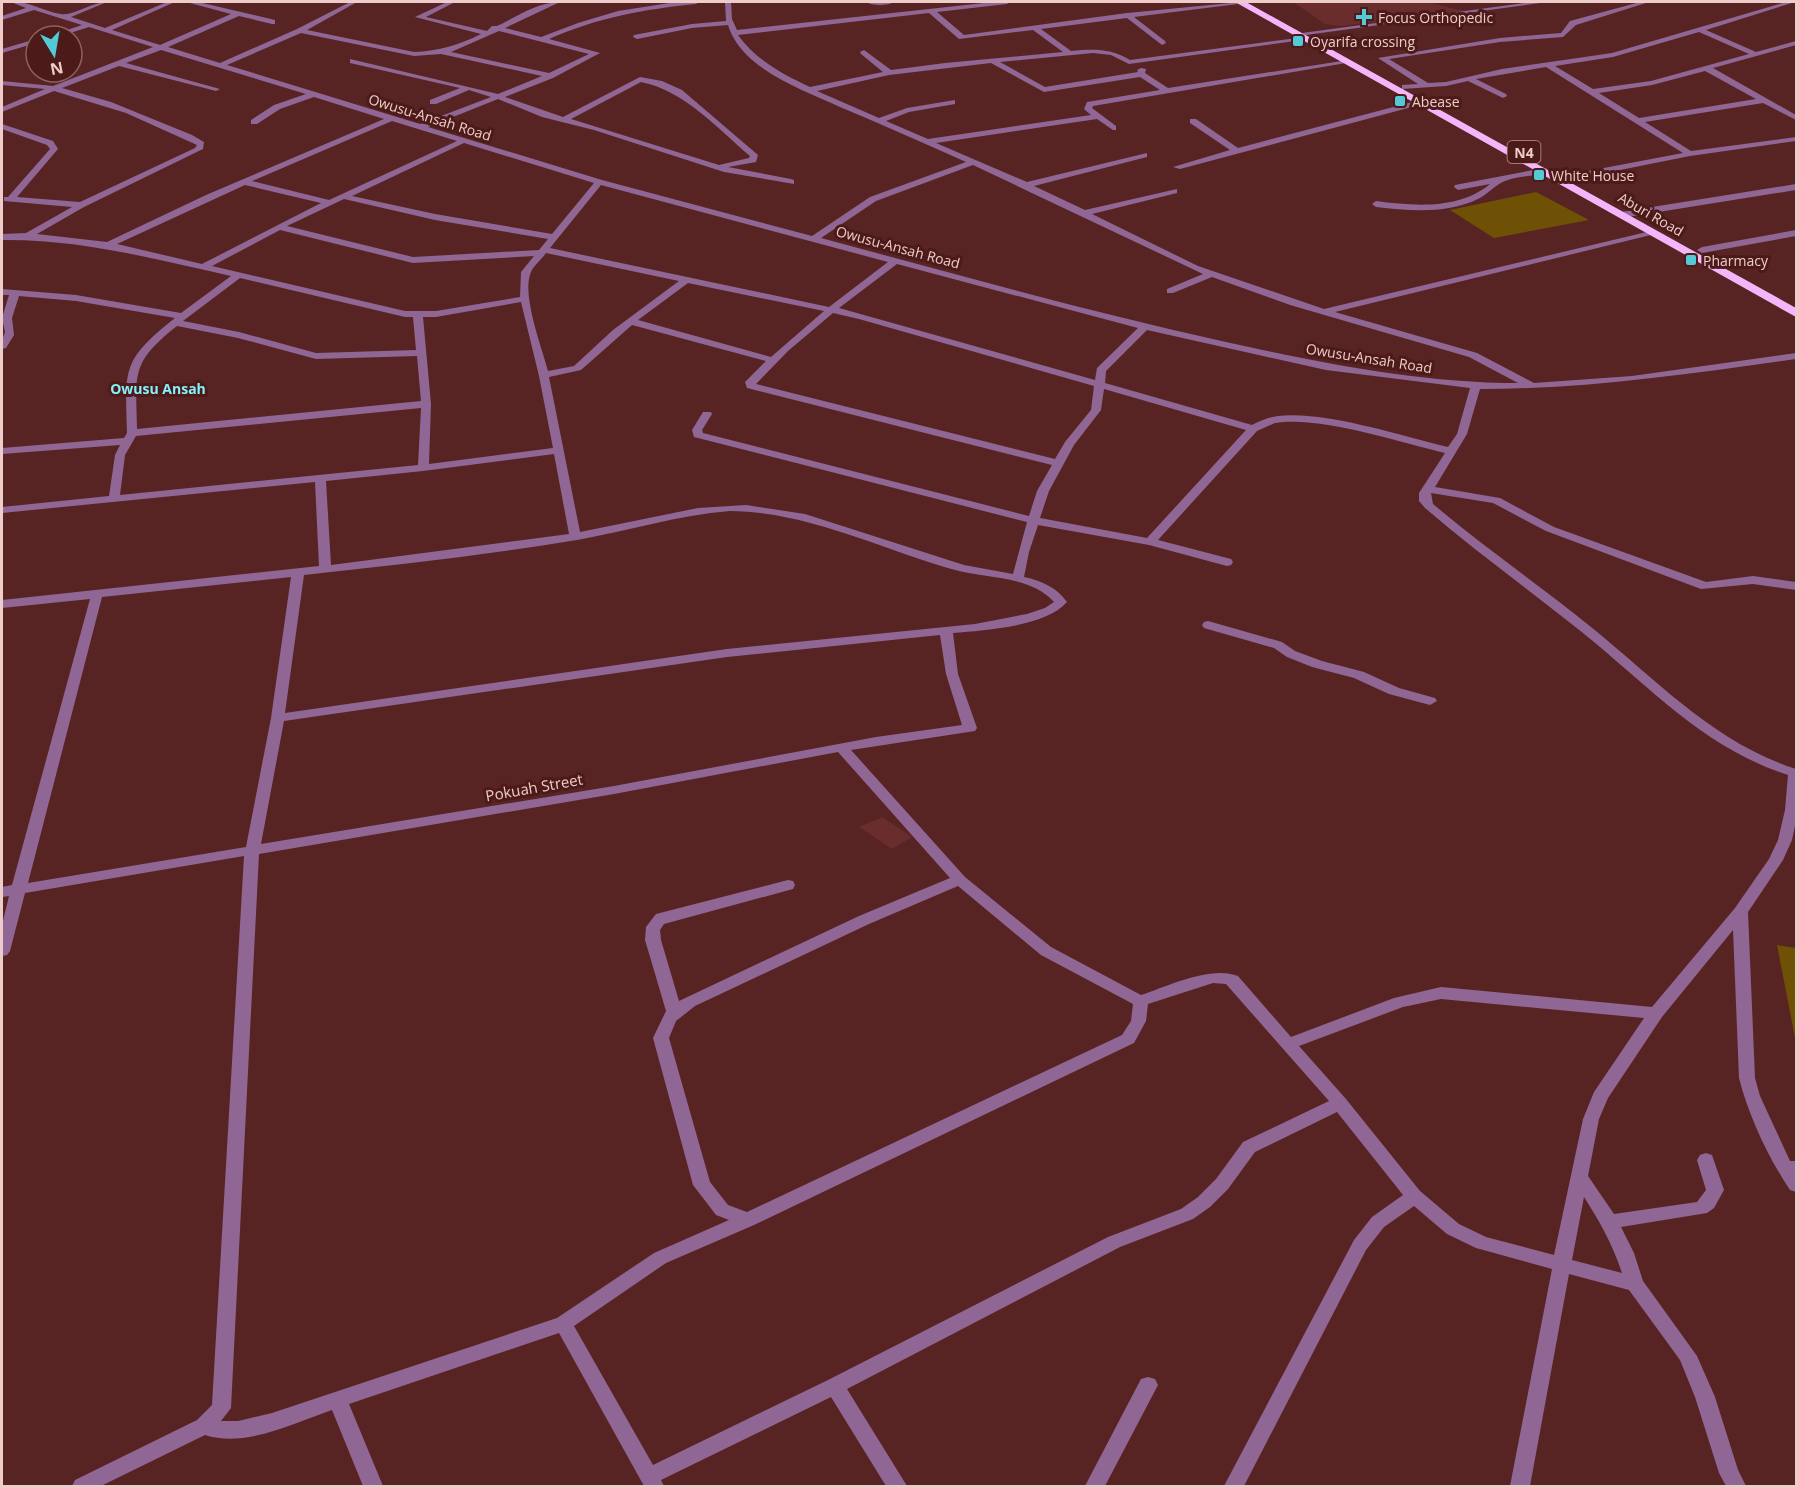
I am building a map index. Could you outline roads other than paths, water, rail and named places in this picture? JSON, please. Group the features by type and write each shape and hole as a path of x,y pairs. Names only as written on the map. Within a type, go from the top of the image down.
{"highway":[{"name":"Aburi Road","path":"1239,2 1405,87 1797,302"},
{"name":"Aburi Road","path":"1251,2 1348,62 1797,313"}],"street":[{"path":"65,17 104,2"},
{"path":"106,30 172,2"},
{"path":"192,2 272,22"},
{"path":"219,66 300,30 354,2"},
{"path":"452,2 419,17 485,33"},
{"path":"442,52 557,2"},
{"path":"543,39 594,18 696,2"},
{"path":"728,2 734,38 756,59 780,76 809,90 923,142 1026,184 1150,248 1211,274 1293,303 1473,355 1532,386"},
{"path":"869,2 891,2"},
{"path":"733,33 1007,2"},
{"path":"931,11 962,37 1239,2"},
{"path":"1129,62 1544,2"},
{"path":"1427,86 1382,58 1508,39 1563,35 1573,23 1646,2"},
{"path":"1405,87 1427,86 1490,73 1613,55 1792,2"},
{"path":"2,18 24,4"},
{"name":"Owusu-Ansah Road","path":"24,4 461,142 599,182 1145,327 1326,367 1476,386 1532,386 1632,379 1797,356"},
{"path":"2,110 51,88 163,48 238,14"},
{"path":"1128,15 1162,43"},
{"path":"637,37 692,26 731,23"},
{"path":"84,26 90,24"},
{"path":"418,128 550,76 596,53 495,28"},
{"path":"1036,29 1071,54"},
{"path":"300,30 414,54 442,52 550,76"},
{"path":"1701,30 1755,54"},
{"path":"1590,92 1652,83 1797,43"},
{"path":"2,51 24,45"},
{"path":"809,90 889,73 945,65 1106,51 1143,71 1141,74"},
{"path":"864,52 889,73"},
{"path":"353,62 468,88 563,120 597,128 727,170 790,182"},
{"path":"994,62 1044,90 1141,74 1167,91"},
{"path":"1113,128 1088,109 1090,104 1348,62"},
{"path":"121,64 216,89"},
{"path":"1547,64 1690,154"},
{"path":"1708,69 1797,118"},
{"path":"563,120 640,79 659,83 679,92 754,155 753,160 744,163 720,166"},
{"path":"1469,79 1503,96"},
{"path":"2,82 51,88 133,113 201,144 199,149 81,205 28,236"},
{"path":"433,102 468,88"},
{"path":"254,122 277,107 312,94"},
{"path":"1638,121 1766,100"},
{"path":"877,121 907,110 952,102"},
{"path":"1177,167 1420,102"},
{"path":"923,142 1097,117"},
{"path":"108,244 390,119"},
{"path":"1193,121 1236,151"},
{"path":"2,126 50,143 54,149 6,199"},
{"path":"1570,177 1690,154 1797,139"},
{"path":"205,266 328,202 461,142"},
{"path":"1026,184 1144,155"},
{"path":"814,239 873,199 974,162"},
{"path":"1458,187 1544,171"},
{"path":"1376,204 1413,208 1464,202 1501,179"},
{"path":"244,182 328,202"},
{"path":"575,536 544,375 524,299 526,272 599,182"},
{"path":"1621,214 1797,187"},
{"path":"1085,213 1174,191"},
{"path":"342,196 435,217 555,237"},
{"path":"6,199 81,205"},
{"path":"279,227 413,260 542,252 831,309 1253,429"},
{"path":"1326,312 1652,232"},
{"path":"1702,250 1797,234"},
{"path":"2,237 28,236 108,244 240,274 356,304 418,315 524,299"},
{"path":"896,260 831,309 772,360 750,382 753,388 1056,463"},
{"path":"114,499 120,455 131,437 131,390 136,360 179,319 240,274"},
{"path":"1170,291 1211,274"},
{"path":"544,375 577,368 630,321 686,280"},
{"path":"2,292 76,298 179,319 316,356 422,353"},
{"path":"2,346 11,335 12,329 7,318 15,292"},
{"path":"418,315 426,404 423,468"},
{"path":"630,321 772,360"},
{"path":"1018,578 1032,520 1056,463 1096,410 1101,370 1145,327"},
{"path":"1476,386 1462,434 1427,489 1425,501 1429,507 1590,632 1674,705 1726,742 1763,762 1796,773 1792,810 1785,840 1776,860 1740,912 1656,1013 1600,1096 1591,1119 1520,1486"},
{"path":"2,451 426,404"},
{"path":"707,414 697,430 698,435 1032,520 1150,542 1227,562"},
{"path":"1150,542 1253,429 1268,421 1288,420 1326,424 1451,451"},
{"path":"2,510 423,468 559,450"},
{"path":"320,478 325,569"},
{"path":"1427,489 1496,501 1550,529 1706,586 1753,580 1797,586"},
{"path":"2,604 325,569 575,536 713,509 762,510 808,518 960,568 1018,578 1055,594 1061,602 1058,608 1025,620 946,630 757,647 278,718"},
{"path":"82,1486 204,1426 221,1408 252,851 278,718 298,572"},
{"path":"2,951 9,891 97,594"},
{"path":"1208,625 1278,645 1291,654 1309,661 1359,675 1394,691 1430,701"},
{"name":"Pokuah Street","path":"9,891 614,790 842,747 970,728 952,674 946,630"},
{"path":"842,747 960,880 1046,951 1140,1001 1212,978 1225,977 1232,980 1340,1103 1414,1196 1453,1229 1482,1244 1561,1267 1616,1277 1635,1284"},
{"path":"748,1220 722,1210 702,1185 661,1038 665,1024 674,1010 864,920 960,880"},
{"path":"674,1010 653,940 651,930 655,924 661,918 788,885"},
{"path":"1740,912 1748,1078 1752,1096 1797,1185"},
{"path":"1288,1044 1400,1002 1441,993 1656,1013"},
{"path":"204,1426 218,1431 236,1431 272,1422 563,1324 660,1258 748,1220 1128,1038 1140,1017 1142,1008 1140,1001"},
{"path":"563,1324 651,1482 1114,1242 1186,1214 1204,1202 1222,1184 1249,1147 1340,1103"},
{"path":"1610,1222 1701,1208 1708,1203 1715,1190 1706,1160"},
{"path":"1580,1176 1610,1222 1625,1253 1635,1284 1688,1356 1705,1397 1729,1473 1736,1486"},
{"path":"1234,1486 1360,1245 1378,1222 1414,1196"},
{"path":"1095,1486 1148,1385"},
{"path":"835,1386 897,1486"},
{"path":"338,1400 373,1486"}],"place":[{"name":"Focus Orthopedic","path":"1364,17"},
{"name":"Oyarifa crossing","path":"1298,41"},
{"name":"Abease","path":"1400,101"},
{"name":"White House","path":"1539,175"},
{"name":"Pharmacy","path":"1691,260"}],"district":[{"name":"Owusu Ansah","path":"158,388"}]}
